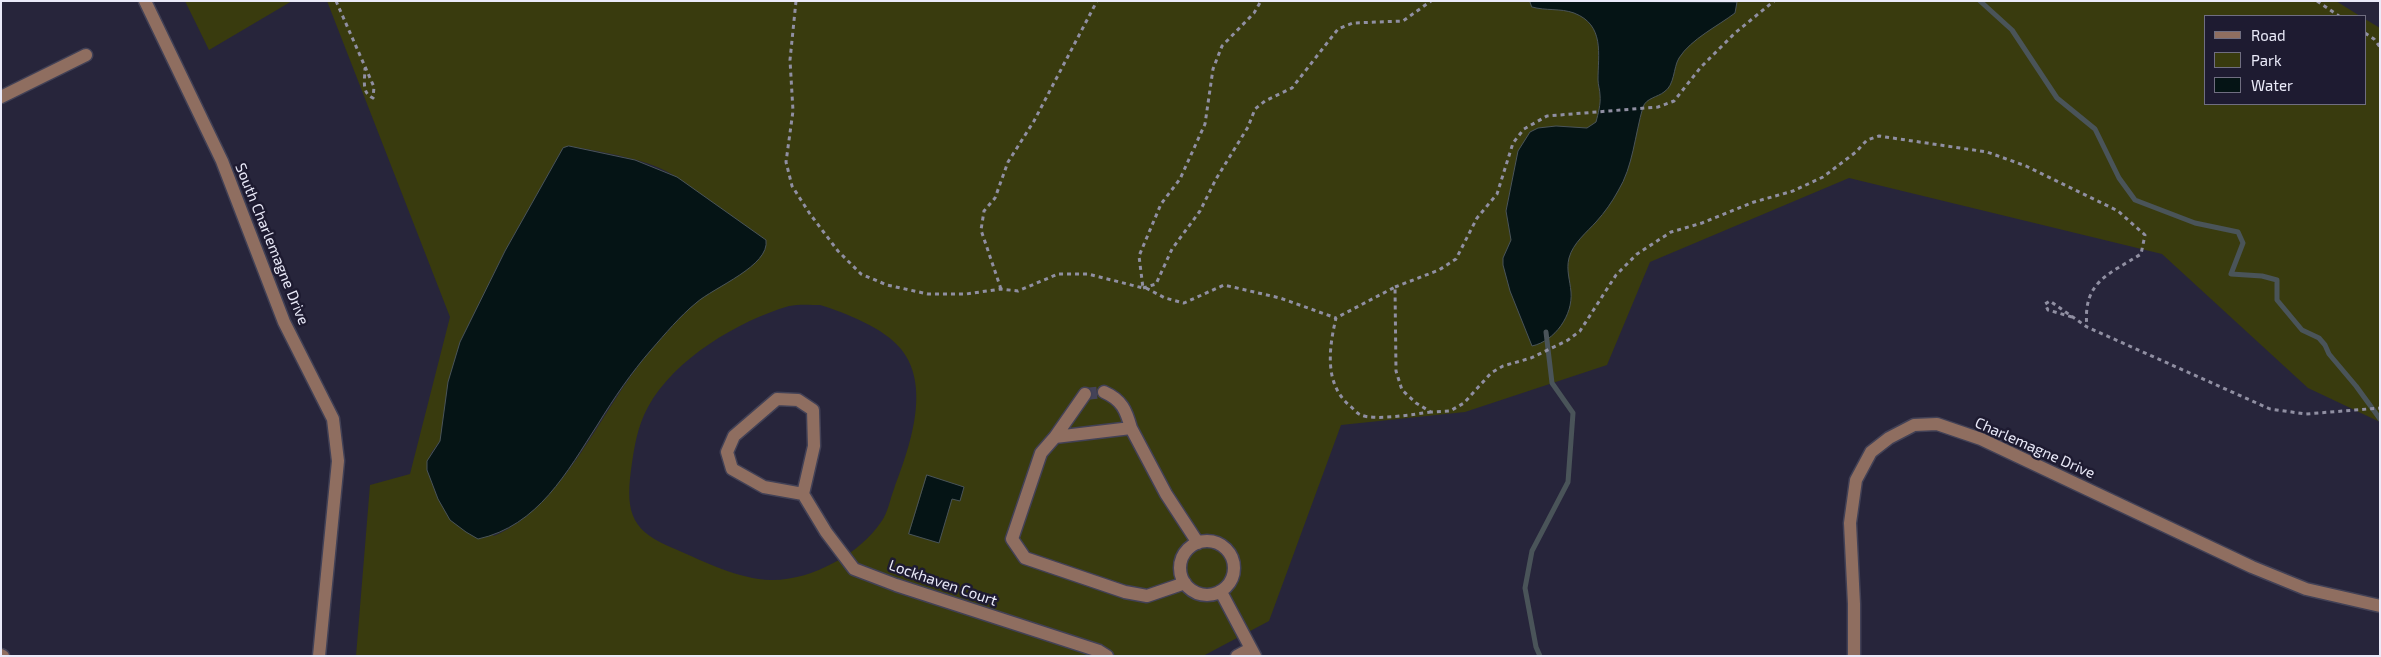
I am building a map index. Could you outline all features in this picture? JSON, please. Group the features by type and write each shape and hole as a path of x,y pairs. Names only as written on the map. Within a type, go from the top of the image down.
{"street":[{"name":"South Charlemagne Drive","path":"145,1 222,160 284,322 333,420 338,461 319,656"},
{"path":"1,97 86,55"},
{"path":"1104,392 1116,398 1127,412 1131,428 1166,494 1198,543"},
{"path":"1085,394 1055,437 1041,453 1012,539 1025,558 1125,592 1147,596 1185,583"},
{"path":"778,399 798,400 813,410 814,446 803,494 764,487 732,470 727,452 734,436 778,399"},
{"name":"Charlemagne Drive","path":"1854,656 1854,604 1850,523 1856,480 1871,452 1889,438 1914,425 1937,424 1981,439 2252,567 2306,589 2380,606"},
{"path":"1055,437 1131,428"},
{"name":"Lockhaven Court","path":"803,494 826,532 854,569 896,585 1099,651 1107,656"},
{"path":"1216,542 1230,553 1234,561 1233,579 1221,592 1204,595 1195,593 1185,583 1181,571 1181,563 1184,554 1198,543 1216,542"},
{"path":"1221,592 1253,652 1237,656"}],"path":[{"path":"336,1 374,87 373,98 365,89 365,68"},
{"path":"796,1 790,60 793,111 786,162 792,186 810,214 838,251 861,274 887,284 928,294 966,294 1001,289 1018,291 1058,274 1088,274 1144,288 1165,298 1184,303 1224,285 1280,298 1336,318 1395,287 1439,270 1456,259 1477,218 1497,194 1513,143 1524,129 1547,116 1658,107 1674,101 1701,67 1735,32 1774,1"},
{"path":"1001,289 981,230 984,211 995,198 1008,162 1034,121 1097,1"},
{"path":"1144,288 1139,256 1161,204 1180,179 1205,124 1213,68 1222,46 1254,13 1261,1"},
{"path":"1144,288 1156,284 1172,250 1200,211 1216,179 1248,127 1255,109 1265,101 1292,88 1338,29 1353,23 1403,21 1432,1"},
{"path":"2317,1 2338,15"},
{"path":"2366,34 2374,39 2380,47"},
{"path":"1336,318 1330,343 1330,373 1341,398 1361,415 1383,417 1450,411 1479,389 1491,373 1503,366 1531,358 1568,340 1580,331 1616,275 1637,254 1671,232 1702,223 1754,202 1794,191 1823,177 1856,152 1867,140 1879,136 1987,152 2026,166 2118,211 2138,228 2145,235 2141,254 2106,274 2095,287 2085,311 2087,327"},
{"path":"1395,287 1396,371 1402,390 1416,403 1431,412"},
{"path":"2072,317 2048,310 2046,304 2050,301 2087,327 2270,410 2306,414 2380,408"}],"green space":[{"path":"185,1 292,1 209,50"},
{"path":"327,1 2336,1 2358,15 2204,15 2204,105 2366,105 2366,20 2380,28 2380,422 2308,388 2162,254 1849,178 1650,262 1607,365 1465,412 1341,425 1269,621 1203,656 356,656 370,485 410,474 450,317","holes":["569,146 640,161 667,171 690,186 760,258 744,271 707,293 675,323 634,371 563,478 542,502 520,521 494,536 438,499 427,470 431,453 440,441 460,342 505,251 563,148","820,305 841,312 875,328 894,341 910,364 915,381 915,418 906,456 887,510 872,534 847,555 817,571 802,576 771,580 746,577 722,569 661,543 650,536 635,520 629,499 629,486 633,454 639,430 644,415 659,389 674,373 709,344 749,321 789,306"]}],"water":[{"path":"1530,1 1737,2 1735,13 1684,51 1677,62 1668,89 1649,100 1643,107 1623,182 1605,211 1574,247 1569,258 1568,275 1571,301 1566,318 1548,339 1532,346 1510,291 1503,265 1503,258 1511,240 1506,211 1518,151 1530,132 1538,128 1556,126 1587,128 1596,122 1600,98 1598,41 1591,25 1584,18 1574,13 1532,7"},
{"path":"569,146 635,160 677,177 766,240 765,250 750,267 696,303 667,332 623,386 575,460 549,495 518,522 499,532 478,539 450,520 438,499 427,470 427,461 440,441 448,382 460,342 505,251 563,148"},
{"path":"927,475 964,487 960,501 952,499 939,543 909,534"}],"waterway":[{"path":"1980,1 2012,30 2057,98 2095,129 2119,178 2135,200 2195,223 2238,232 2243,243 2231,274 2262,276 2277,280 2277,300 2302,330 2319,338 2329,354 2380,419"},
{"path":"1540,656 1536,647 1525,588 1532,551 1568,482 1573,413 1552,383 1546,332"}],"tunnel":[{"path":"1085,394 1104,392"}]}
